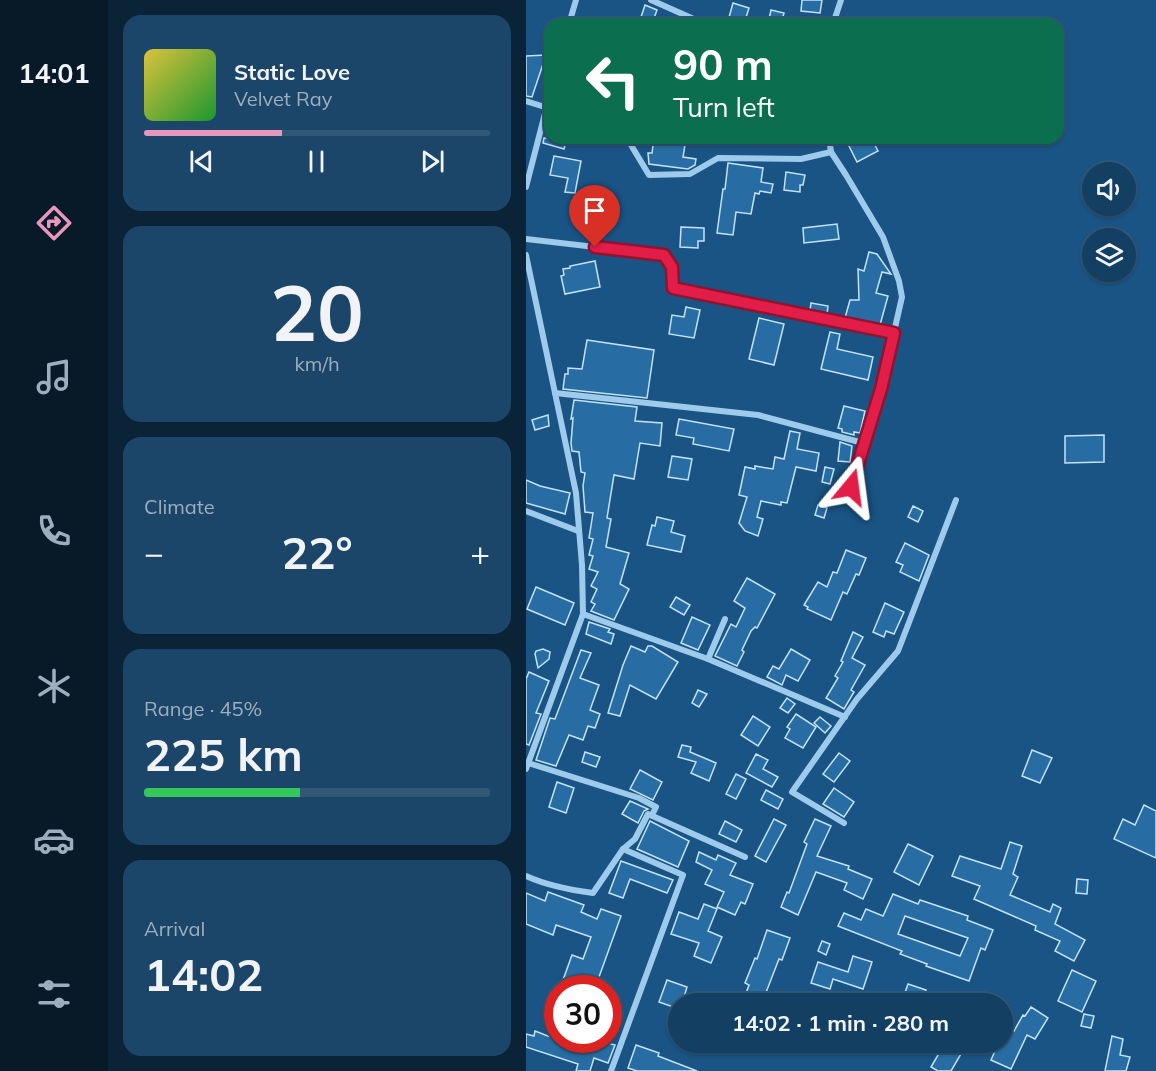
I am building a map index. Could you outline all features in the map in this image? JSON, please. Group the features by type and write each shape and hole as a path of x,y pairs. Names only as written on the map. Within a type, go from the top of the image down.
{"street":[{"path":"571,18 576,0"},
{"path":"651,0 692,18"},
{"path":"835,18 841,0"},
{"path":"526,101 544,107"},
{"path":"526,186 544,122"},
{"path":"630,144 649,175 690,174 718,158 801,159 830,152"},
{"path":"829,144 830,152 883,237 899,281 902,297 881,389 851,487"},
{"path":"526,239 664,255 672,267 673,288 894,333"},
{"path":"526,255 576,493 582,565 583,614 543,725 528,754 527,766 639,798 656,807 652,815"},
{"path":"555,393 758,415 863,443"},
{"path":"844,823 792,792 857,699 898,651 956,500"},
{"path":"526,511 578,531"},
{"path":"583,614 708,659 845,717"},
{"path":"708,659 725,619"},
{"path":"526,876 567,890 594,893 623,849 635,839 648,814 745,857"},
{"path":"611,1071 683,875 623,849"}],"building":[{"path":"802,0 822,0 820,13 801,11"},
{"path":"733,3 749,8 746,18 729,18"},
{"path":"645,5 657,10 654,18 641,18"},
{"path":"771,10 784,13 783,18 769,18"},
{"path":"544,55 544,64 532,97 526,96 526,56"},
{"path":"546,144 565,144 564,149"},
{"path":"653,144 685,144 683,157 696,159 695,165 688,169 649,164 648,153 652,153"},
{"path":"848,144 874,144 878,151 857,162"},
{"path":"554,156 581,161 575,193 565,192 568,178 550,175"},
{"path":"728,163 763,168 761,182 773,184 771,193 760,191 759,194 755,193 751,214 736,212 733,235 717,233"},
{"path":"786,172 805,175 803,185 800,185 800,192 784,190"},
{"path":"837,224 839,239 804,243 803,228"},
{"path":"681,227 704,228 704,241 698,241 698,248 680,247"},
{"path":"869,252 877,254 891,274 882,272 876,293 888,296 880,325 845,318 850,300 859,300 858,269 864,271"},
{"path":"595,261 600,287 565,294 561,276 564,275 563,269"},
{"path":"811,303 828,306 827,314 810,311"},
{"path":"686,307 700,310 694,338 669,334 672,315 684,317"},
{"path":"759,318 784,324 774,365 749,359"},
{"path":"830,332 840,334 837,349 873,357 868,380 821,369"},
{"path":"587,340 654,350 647,398 563,389 568,368 582,369"},
{"path":"574,400 637,407 635,421 662,423 660,446 640,443 634,479 614,475 607,518 611,519 606,547 629,553 620,584 629,589 614,620 591,611 595,604 591,602 597,589 591,586 598,572 589,569 593,556 589,555 593,539 589,538 593,513 585,512 583,486 585,473 581,472 579,452 572,451 573,418 571,419"},
{"path":"844,406 865,411 860,433 854,432 854,435 842,432 842,429 838,428"},
{"path":"548,415 549,426 535,430 532,420"},
{"path":"679,419 734,429 729,451 693,444 694,438 676,435"},
{"path":"790,431 800,433 797,449 819,453 816,471 796,467 787,503 781,502 781,505 761,501 757,517 763,519 758,536 745,531 739,523 747,497 739,495 745,467 773,469 775,457 784,459"},
{"path":"1104,435 1104,462 1065,463 1065,436"},
{"path":"840,442 852,446 850,462 838,461"},
{"path":"672,456 692,459 688,480 668,477"},
{"path":"825,467 834,469 830,484 822,482"},
{"path":"526,480 570,493 565,514 526,503"},
{"path":"818,505 827,508 824,518 815,515"},
{"path":"913,506 923,511 918,522 908,517"},
{"path":"657,517 674,521 671,532 685,536 681,552 647,545 652,525 655,526"},
{"path":"905,543 929,555 919,581 900,572 903,565 896,562"},
{"path":"846,550 866,558 847,594 843,592 831,620 807,609 808,607 804,605 818,582 827,587 833,572 837,573"},
{"path":"747,578 775,594 757,628 751,631 737,666 715,656 731,624 736,627 745,608 734,601"},
{"path":"536,587 574,603 565,625 527,609"},
{"path":"676,597 690,605 684,615 670,607"},
{"path":"885,603 904,612 894,634 886,631 884,637 873,632"},
{"path":"692,617 710,625 698,650 681,643"},
{"path":"589,622 610,629 608,632 614,634 611,644 586,634"},
{"path":"853,632 863,637 852,658 865,665 851,690 854,692 844,709 826,698 838,678 835,676 843,662 841,661"},
{"path":"631,646 645,652 648,646 652,646 678,662 656,699 630,685 620,716 608,713"},
{"path":"543,649 550,652 549,659 538,668 535,654 536,651"},
{"path":"791,649 810,660 798,681 786,675 782,685 767,677 773,666 779,669"},
{"path":"581,650 591,653 580,678 599,685 590,710 600,714 595,728 588,726 583,740 569,735 556,766 536,760 550,718 555,719"},
{"path":"529,672 549,681 536,713 541,714 529,745 526,744 526,679"},
{"path":"698,690 707,694 699,707 692,703"},
{"path":"787,698 795,704 788,713 780,708"},
{"path":"796,714 816,727 803,748 785,738 790,729 787,727"},
{"path":"753,716 770,727 758,746 741,735"},
{"path":"820,717 831,726 825,733 814,723"},
{"path":"682,745 691,747 690,752 716,763 709,781 691,773 696,762 678,757"},
{"path":"1032,750 1052,758 1040,783 1022,776"},
{"path":"585,752 600,757 596,767 582,762"},
{"path":"839,753 850,761 834,782 823,774"},
{"path":"756,754 768,760 763,769 778,777 772,787 746,773"},
{"path":"640,770 662,782 653,800 630,789"},
{"path":"736,774 746,779 736,799 726,794"},
{"path":"557,782 574,788 566,813 549,807"},
{"path":"834,788 854,802 844,817 823,804"},
{"path":"766,790 783,799 778,809 761,800"},
{"path":"630,801 648,809 644,811 638,823 622,814"},
{"path":"1144,805 1156,811 1156,858 1114,839 1123,819 1135,825"},
{"path":"774,819 786,825 766,862 755,856"},
{"path":"815,819 831,826 817,856 849,866 848,869 872,879 863,899 844,890 847,883 816,872 798,915 781,907 787,892 789,893 807,844 804,842"},
{"path":"650,821 689,841 678,867 637,849"},
{"path":"725,821 742,830 736,842 719,834"},
{"path":"1010,842 1022,846 1013,874 1018,877 1010,895 1050,912 1053,904 1061,908 1055,924 1085,940 1074,961 1055,951 1060,941 1035,930 1036,926 974,899 980,886 952,876 960,856 1001,869"},
{"path":"908,844 933,856 919,885 894,872"},
{"path":"699,852 716,860 718,855 736,863 730,875 753,884 745,904 741,902 735,915 717,907 724,892 705,884 712,870 696,862"},
{"path":"621,861 673,880 667,893 630,879 623,898 609,893"},
{"path":"1077,879 1088,880 1087,894 1076,893"},
{"path":"548,892 584,905 581,912 597,919 601,909 621,916 600,975 565,975 572,955 583,959 591,937 556,925 553,935 526,924 526,893 545,901"},
{"path":"893,894 918,904 920,900 968,916 967,920 993,930 985,950 981,948 969,981 926,966 927,964 900,954 902,951 838,926 844,913 861,920 866,909 883,916","holes":["905,916 968,938 960,956 898,934"]},
{"path":"704,904 717,909 708,931 722,937 711,963 694,956 699,943 671,934 679,912 698,919"},
{"path":"767,930 790,938 766,993 746,993 749,985 745,983 755,958 757,959"},
{"path":"822,941 830,944 826,955 818,951"},
{"path":"853,956 872,962 863,989 833,979 830,989 811,983 818,962 848,972"},
{"path":"1072,970 1096,981 1082,1012 1058,1001"},
{"path":"667,980 687,987 685,993 668,993 668,1005 659,1002"},
{"path":"908,984 926,990 925,993 905,993"},
{"path":"1031,1007 1048,1018 1035,1039 1027,1035 1011,1069 991,1060 994,1053 1013,1053 1013,1031 1023,1015 1025,1016"},
{"path":"1084,1014 1094,1016 1091,1028 1081,1026"},
{"path":"535,1031 544,1035 544,1053 526,1047 526,1034 534,1036"},
{"path":"1112,1036 1123,1039 1120,1055 1130,1057 1126,1071 1105,1071"},
{"path":"636,1045 697,1071 637,1071 628,1068"},
{"path":"544,1053 612,1053 608,1063 594,1058 590,1071 576,1071 578,1064"},
{"path":"939,1053 962,1053 951,1071 938,1071 931,1067"}],"route":[{"path":"595,247 664,255 672,267 673,288 894,333 881,389 851,487"}]}
